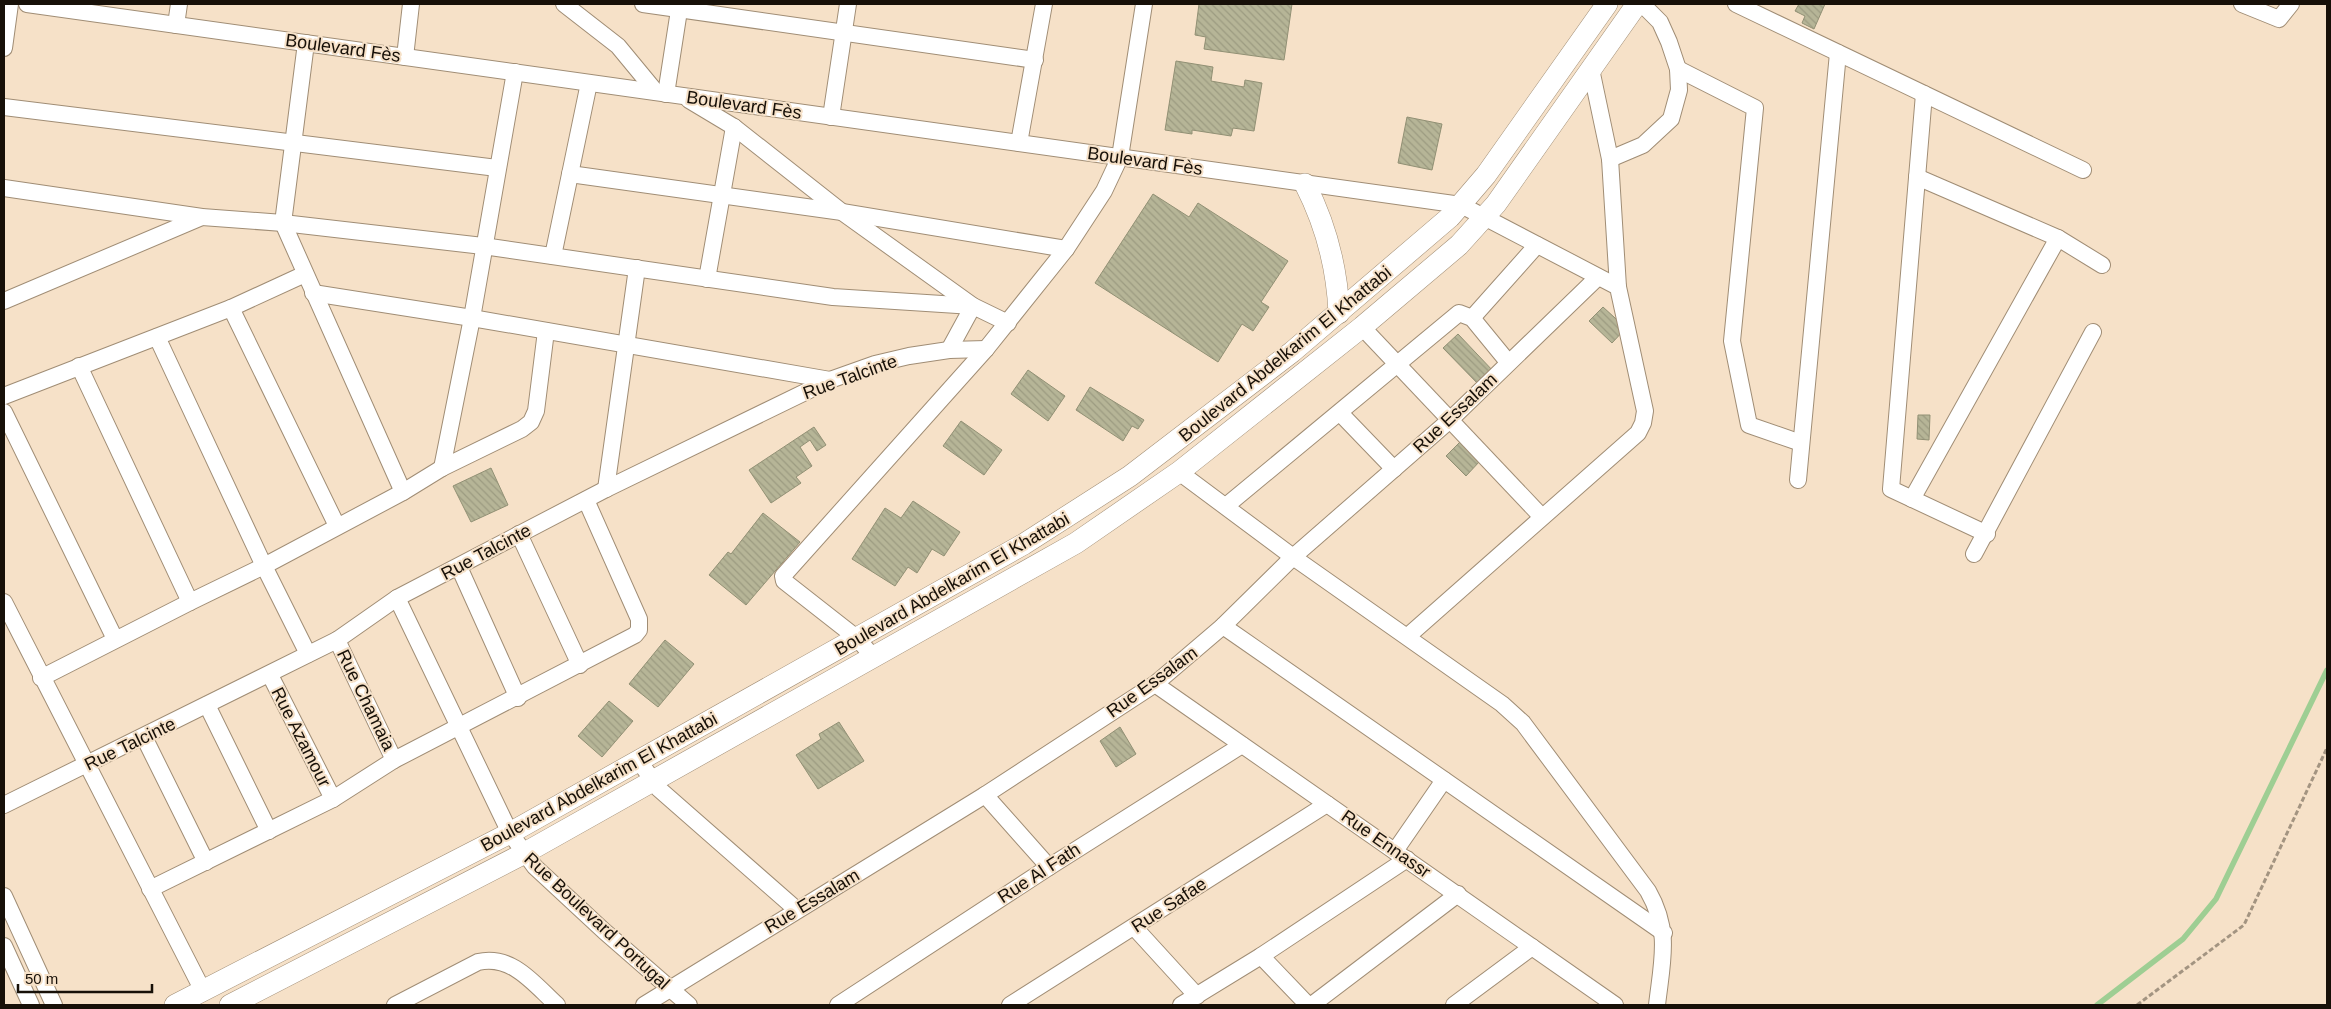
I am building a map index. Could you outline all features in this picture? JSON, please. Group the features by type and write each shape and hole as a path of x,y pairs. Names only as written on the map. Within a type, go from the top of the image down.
{"street":[{"path":"4,48 10,4"},
{"name":"Boulevard Fès","path":"27,4 1461,205 1618,287"},
{"path":"176,25 179,4"},
{"path":"405,57 411,4"},
{"path":"564,4 618,46 668,94 734,127 842,212 973,306 1008,323"},
{"path":"643,4 680,6 844,34 1035,60"},
{"path":"831,117 848,4"},
{"path":"1019,143 1044,4"},
{"path":"873,657 858,639 784,581 785,572 1008,323 1066,249 1104,191 1120,157 1144,4"},
{"name":"Boulevard Abdelkarim El Khattabi","path":"175,1005 510,833 858,639 1032,540 1096,500 1164,451 1339,313 1427,239 1461,205 1486,175 1606,4"},
{"name":"Boulevard Abdelkarim El Khattabi","path":"230,1005 523,854 652,780 1055,556 1111,520 1179,472 1362,327 1459,245 1486,217 1637,4"},
{"path":"1610,159 1644,146 1671,119 1678,90 1678,69 1670,42 1660,22 1642,4"},
{"path":"1736,4 2083,170"},
{"path":"2242,4 2279,19 2292,4"},
{"path":"668,94 680,6"},
{"path":"306,43 283,223 402,492"},
{"path":"1798,480 1838,53"},
{"path":"1678,69 1756,108 1732,341 1749,425 1801,443"},
{"path":"1408,636 1638,433 1643,423 1644,402 1618,287 1610,159 1591,70"},
{"path":"442,468 472,318 483,246 515,72"},
{"path":"553,256 589,83"},
{"path":"1924,94 1892,489 1987,534"},
{"path":"4,107 497,168"},
{"path":"707,279 734,127"},
{"path":"570,174 842,212 1066,249"},
{"path":"1917,177 2058,238 2102,265"},
{"path":"1305,184 1318,211 1330,246 1338,290 1339,313"},
{"path":"4,188 202,217 283,223 483,246 833,296 973,306"},
{"path":"4,301 202,217"},
{"path":"1912,499 2058,238"},
{"path":"1472,318 1537,245"},
{"path":"606,489 638,268"},
{"path":"4,396 232,308 305,274"},
{"name":"Rue Essalam","path":"644,1005 985,795 1155,684 1223,626 1294,557 1450,420 1508,362 1598,278"},
{"path":"313,293 627,344 830,380"},
{"path":"949,350 973,306"},
{"path":"232,308 337,526"},
{"path":"1226,506 1460,314 1472,318 1508,362"},
{"path":"1362,327 1542,517"},
{"path":"41,678 115,639 264,566 402,492 442,468 522,429 531,422 536,411 546,331"},
{"path":"1974,554 1987,534 2093,332"},
{"path":"157,337 264,566 308,654"},
{"name":"Rue Talcinte","path":"4,805 337,640 397,598 606,489 830,380 892,360 949,350 986,349"},
{"path":"79,366 190,602"},
{"path":"4,412 115,639"},
{"path":"1340,413 1394,469"},
{"path":"1179,472 1294,557 1482,688 1523,723 1648,891 1657,906 1664,933 1658,1005"},
{"path":"150,889 333,799 394,760 518,698 631,638 639,630 640,624 586,500"},
{"path":"519,534 580,665"},
{"path":"458,566 518,698"},
{"name":"Rue Boulevard Portugal","path":"397,598 510,833 523,854 604,931 689,1005"},
{"path":"4,602 41,678 203,991"},
{"path":"1223,626 1664,933"},
{"name":"Rue Chamaia","path":"337,640 394,760"},
{"name":"Rue Azamour","path":"270,674 333,799"},
{"name":"Rue Ennassr","path":"1155,684 1615,1005"},
{"path":"207,705 269,830"},
{"path":"144,737 206,862"},
{"name":"Rue Al Fath","path":"838,1005 1049,866 1242,745"},
{"path":"639,761 652,780 798,910"},
{"path":"1181,1005 1261,956 1401,855 1444,780"},
{"path":"985,795 1049,866"},
{"name":"Rue Safae","path":"1010,1005 1328,804"},
{"path":"1261,956 1310,1005 1458,894"},
{"path":"4,896 54,1005"},
{"path":"1134,928 1196,996"},
{"path":"4,946 31,1005"},
{"path":"1454,1005 1532,947"},
{"path":"395,1005 478,962 487,960 514,966 557,1005"}],"path":[{"path":"2137,1005 2244,925 2327,748"}],"building":[{"path":"1199,4 1292,4 1284,60 1204,49 1206,37 1195,35"},
{"path":"1799,4 1825,4 1814,29 1802,23 1805,16 1795,11"},
{"path":"1176,61 1213,67 1211,81 1244,87 1245,80 1262,83 1254,131 1233,128 1231,136 1192,130 1192,134 1165,130"},
{"path":"1407,117 1442,124 1432,170 1398,163"},
{"path":"1153,194 1189,217 1198,203 1288,261 1261,302 1269,307 1253,331 1242,324 1218,362 1095,283"},
{"path":"1603,307 1626,328 1612,343 1589,321"},
{"path":"1458,334 1495,373 1481,387 1443,348"},
{"path":"1028,370 1065,396 1048,421 1011,394"},
{"path":"1090,387 1144,420 1138,429 1132,426 1123,441 1076,410"},
{"path":"1918,415 1930,415 1929,440 1917,439"},
{"path":"961,421 1002,450 984,475 943,446"},
{"path":"814,427 826,445 817,451 810,440 800,447 812,466 796,477 801,483 771,503 749,470"},
{"path":"1460,442 1480,461 1466,476 1446,456"},
{"path":"491,468 508,505 471,522 453,486"},
{"path":"913,501 960,532 944,556 932,549 917,573 908,567 895,586 852,559 885,508 901,518"},
{"path":"763,513 800,542 746,605 709,575 728,552 731,554"},
{"path":"665,640 694,664 658,707 629,684"},
{"path":"609,701 633,721 602,757 578,736"},
{"path":"839,722 864,761 818,789 796,755 821,739 819,734"},
{"path":"1120,727 1136,754 1116,767 1100,741"}],"waterway":[{"path":"2097,1005 2183,939 2216,899 2327,670"}]}
